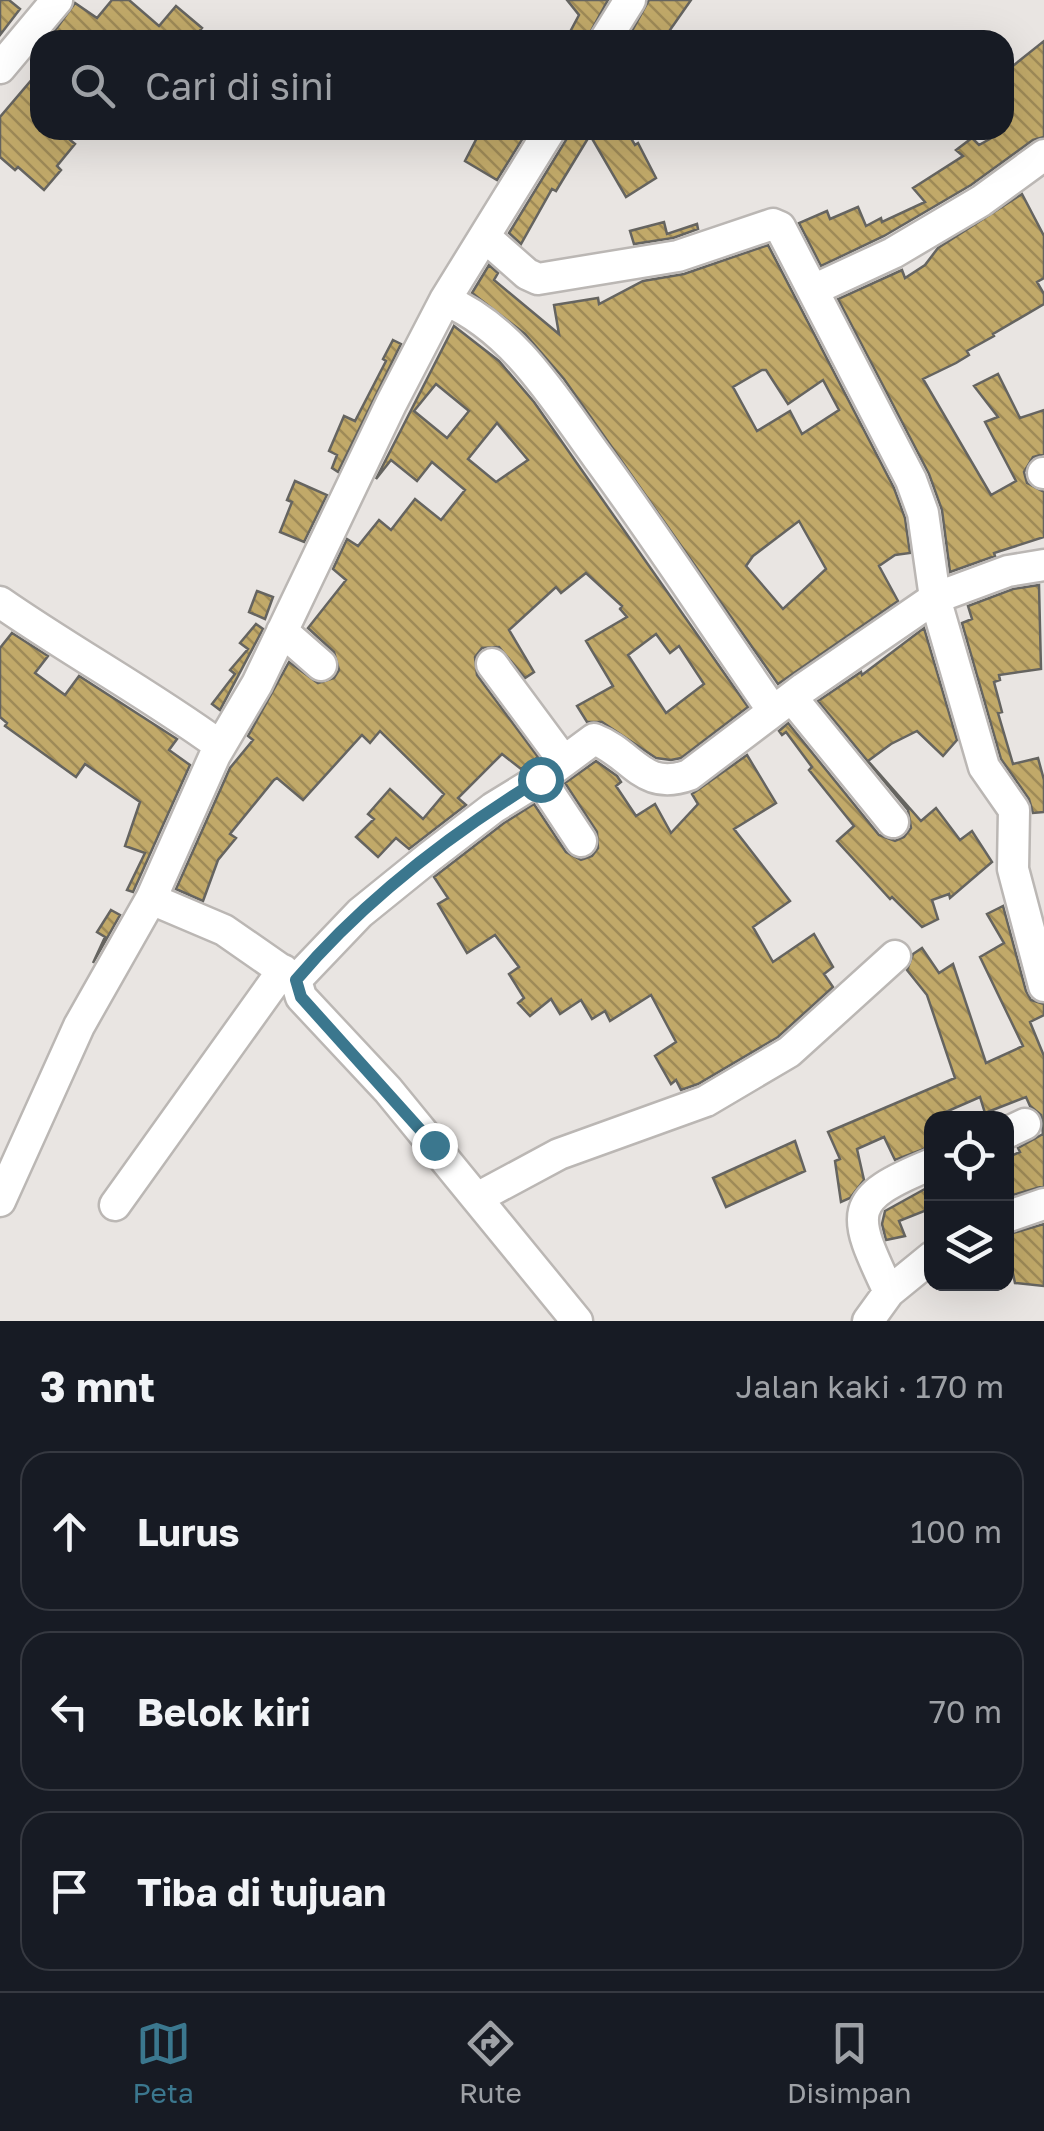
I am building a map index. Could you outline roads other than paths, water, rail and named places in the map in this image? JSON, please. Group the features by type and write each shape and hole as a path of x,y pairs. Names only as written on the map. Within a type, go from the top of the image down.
{"street":[{"path":"31,30 56,0"},
{"path":"611,30 630,0"},
{"path":"0,68 30,32"},
{"path":"0,1201 79,1026 151,899 219,746 257,684 391,404 446,300 544,140"},
{"path":"813,290 908,244 981,202 1044,155"},
{"path":"486,237 527,274 549,278 678,256 774,224 780,227 911,480 923,514 935,598 984,767 1014,810 1013,869 1044,986"},
{"path":"446,300 468,310 534,371 783,705 893,822"},
{"path":"114,1205 290,975 360,913 493,808 594,739 612,746 652,778 672,781 689,775 935,598 1008,571 1044,566"},
{"path":"0,602 176,714 219,746"},
{"path":"282,631 320,665"},
{"path":"492,664 552,769 580,841"},
{"path":"151,899 224,930 290,975 301,997 388,1090 577,1321"},
{"path":"479,1197 559,1154 706,1101 789,1052 895,956"},
{"path":"878,1307 862,1216 864,1205 883,1185 924,1167"},
{"path":"1014,1213 1044,1204"},
{"path":"878,1307 924,1264"}]}
